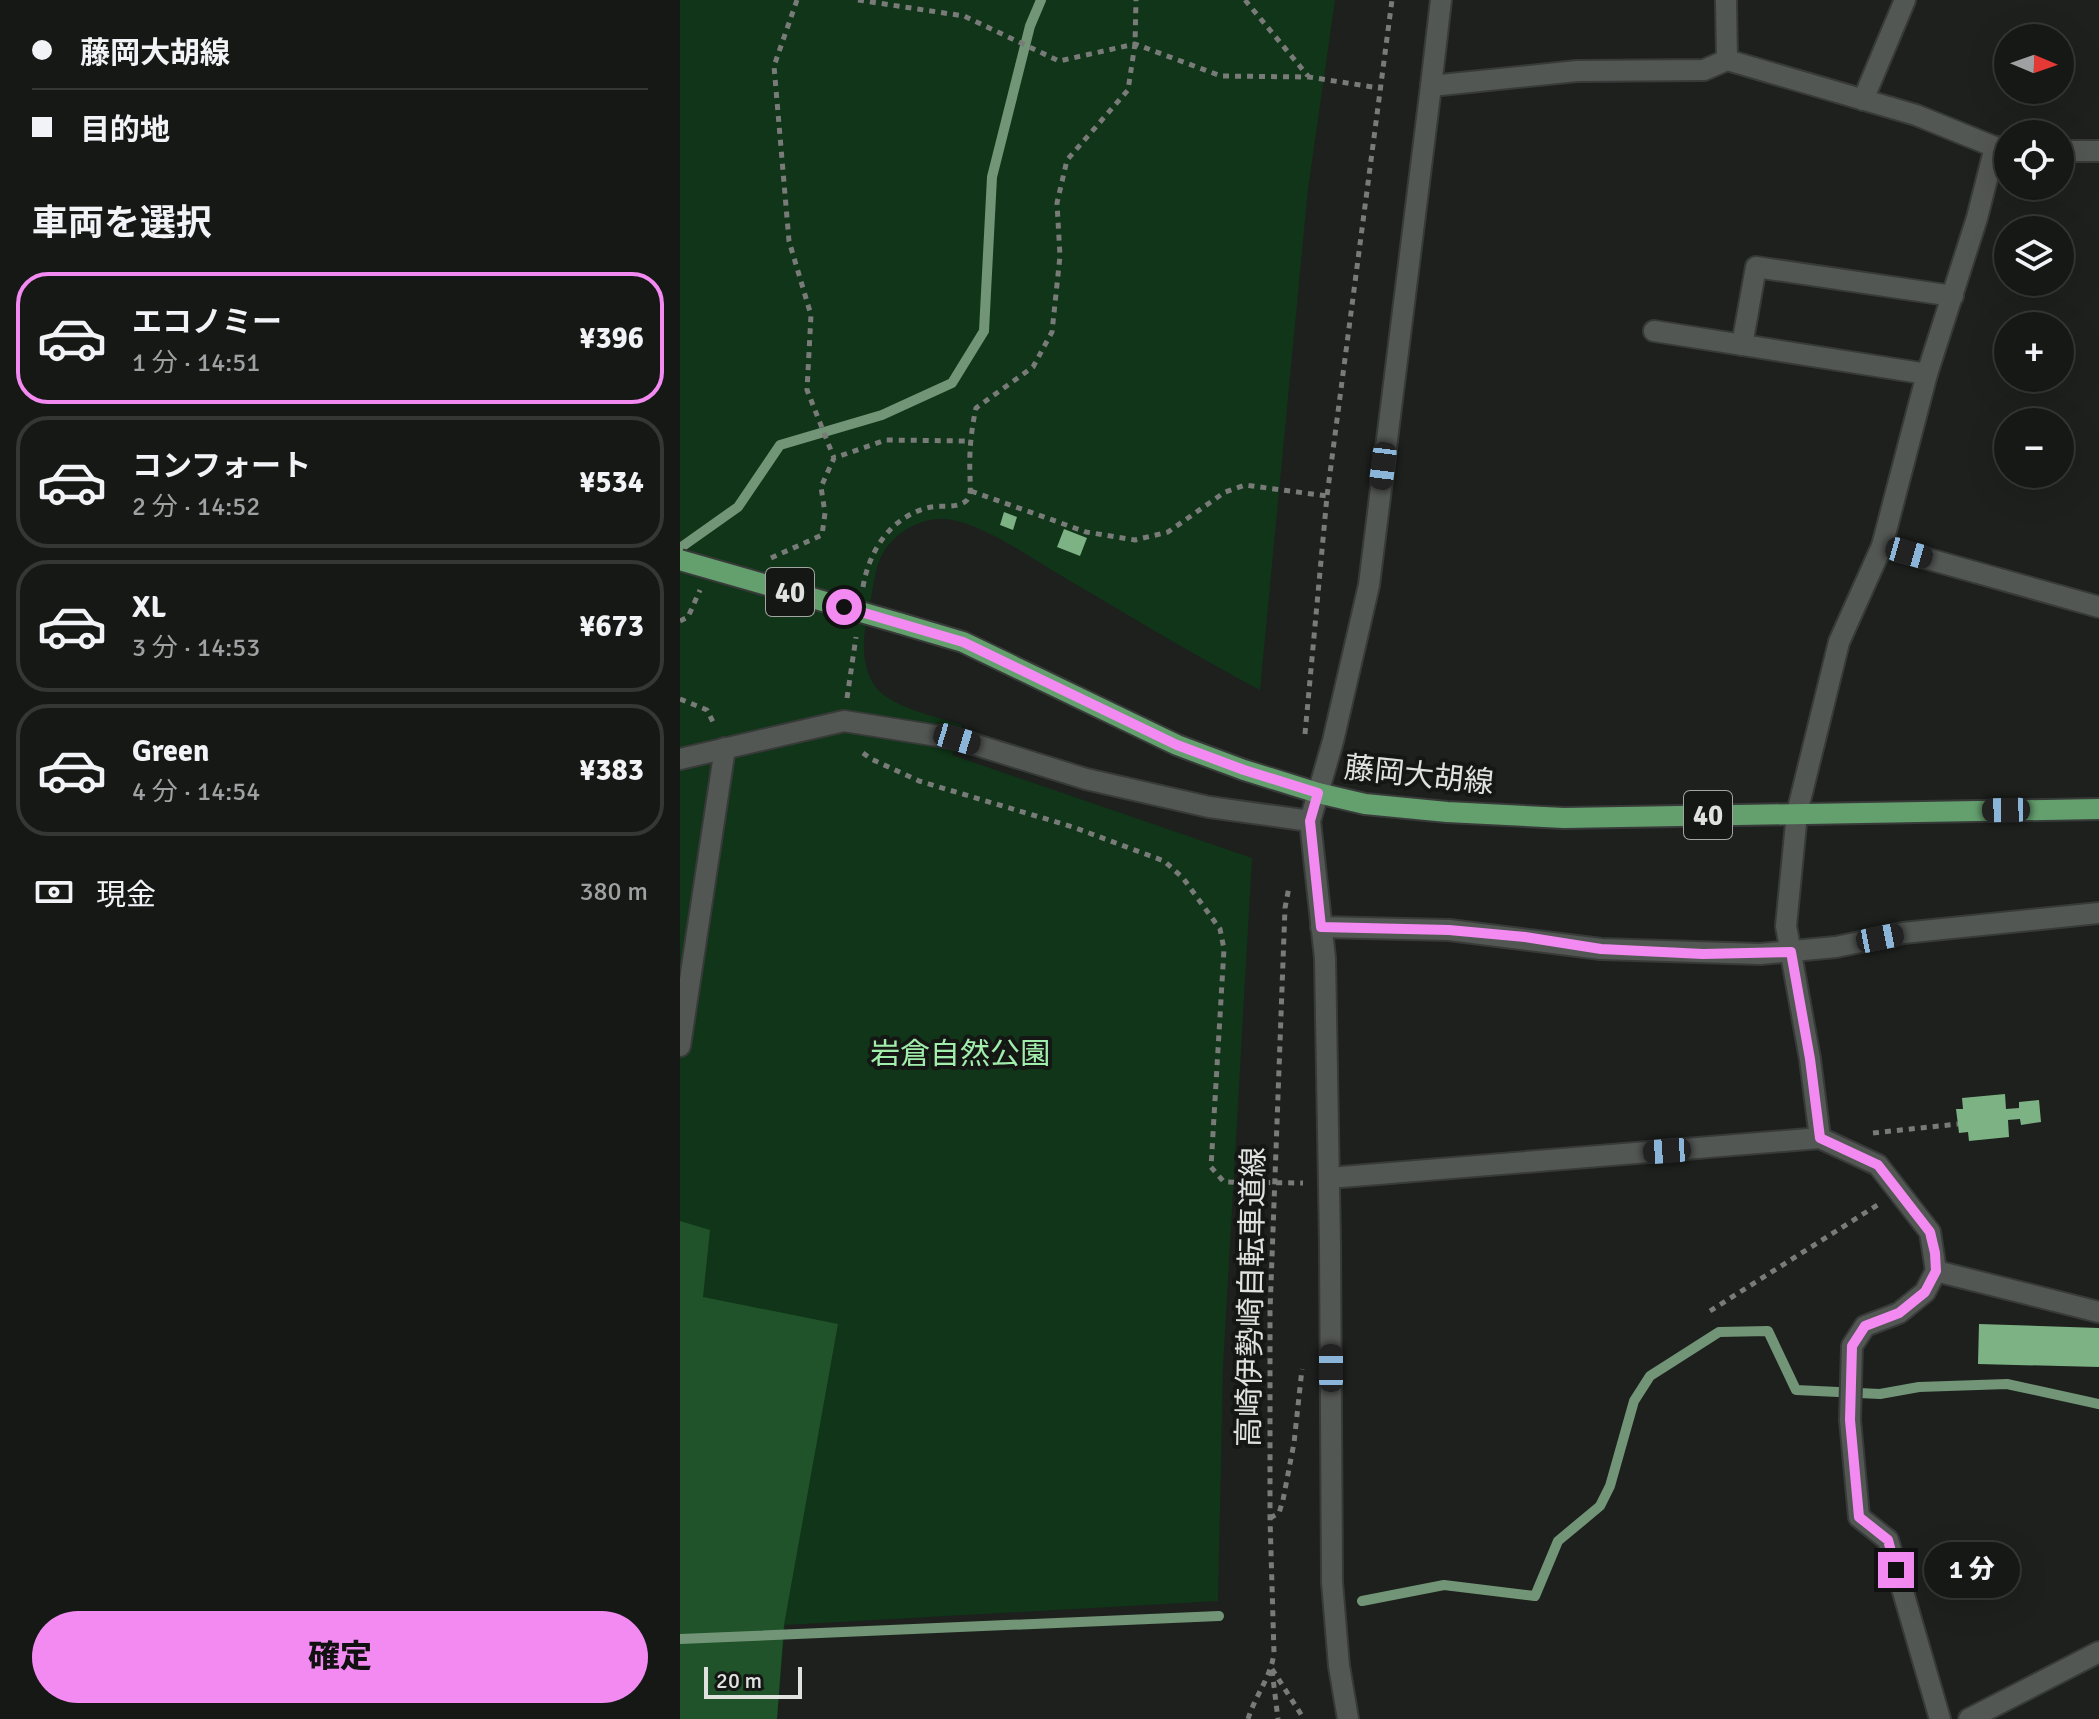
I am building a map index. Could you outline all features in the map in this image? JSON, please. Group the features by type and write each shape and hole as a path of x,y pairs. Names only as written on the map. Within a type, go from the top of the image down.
{"main road":[{"name":"藤岡大胡線","path":"680,560 963,642 1177,745 1244,770 1365,804 1564,818 2099,809"}],"street":[{"path":"1348,1719 1339,1666 1332,1582 1321,1181 1325,958 1310,821 1369,585 1441,0"},
{"path":"1726,0 1727,60"},
{"path":"1863,100 1905,0"},
{"path":"1431,86 1577,71 1704,70 1727,60 1916,115 1994,145"},
{"path":"2074,151 2099,151"},
{"path":"1820,1138 1810,1059 1786,926 1797,813 1839,642 1882,546 1927,374 1994,168"},
{"path":"1742,345 1756,267 1953,296"},
{"path":"1654,331 1927,374"},
{"path":"1882,546 2099,607"},
{"path":"680,759 844,721 957,739 1086,779 1209,807 1310,821"},
{"path":"680,1046 725,748"},
{"path":"1321,927 1449,930 1525,937 1601,949 1703,954 1791,952 1836,947 1903,933 2099,913"},
{"path":"1321,1181 1820,1138 1878,1165 1930,1232 1936,1271 1925,1292 1899,1313 1865,1326 1852,1346 1850,1403 1859,1517 1888,1540 1940,1719"},
{"path":"1936,1271 2099,1312"},
{"path":"1969,1719 2099,1652"}],"path":[{"path":"769,558 822,535 825,513 821,487 834,458 807,390 811,315 789,241 774,66 797,0"},
{"path":"858,0 964,16 1059,61 1135,44 1221,76 1309,77 1379,88"},
{"path":"862,593 880,540 913,512 956,506 966,501 971,491 969,441 976,408 1033,367 1052,332 1060,256 1057,203 1067,160 1128,90 1135,44 1136,0"},
{"path":"1245,0 1309,77"},
{"path":"1304,743 1327,496 1392,0"},
{"path":"834,458 886,440 969,441"},
{"path":"971,491 1086,532 1135,540 1168,532 1225,492 1245,485 1327,496"},
{"path":"680,621 688,617 702,588"},
{"path":"856,635 844,721 848,740 871,759 907,776 1148,853 1164,861 1183,878 1220,929 1224,949 1211,1167 1224,1182 1321,1181"},
{"path":"680,699 707,710 725,748"},
{"name":"高崎伊勢崎自転車道線","path":"1248,1719 1261,1686 1272,1669 1270,1325 1285,908 1290,883"},
{"path":"1866,1133 1958,1124"},
{"path":"1710,1311 1901,1191"},
{"path":"1270,1518 1279,1513 1283,1500 1294,1443 1303,1354"},
{"path":"1272,1669 1278,1719"},
{"path":"1272,1669 1304,1719"}],"green space":[{"name":"岩倉自然公園","path":"680,0 1335,0 1308,189 1260,690 1007,543 975,527 946,519 915,525 889,544 876,572 864,635 866,666 875,686 882,693 915,710 962,725 952,755 1252,858 1223,1367 1218,1601 785,1625 777,1719 680,1719"},
{"path":"680,1221 710,1230 703,1297 838,1324 784,1625 777,1719 680,1719"}],"building":[{"path":"1004,512 1017,517 1013,530 1000,525"},
{"path":"1064,529 1087,538 1080,556 1057,547"},
{"path":"2005,1094 2006,1109 2019,1108 2019,1102 2039,1100 2041,1122 2021,1125 2020,1119 2008,1120 2009,1137 1969,1141 1968,1132 1959,1133 1956,1109 1963,1109 1962,1098"},
{"path":"1979,1324 2099,1328 2099,1367 1978,1364"}],"waterway":[{"path":"680,548 738,507 780,445 882,415 952,383 984,331 992,177 1030,26 1041,0"},
{"path":"1362,1601 1444,1585 1535,1596 1558,1541 1600,1506 1610,1486 1634,1401 1650,1376 1719,1332 1768,1331 1796,1390 1880,1394 1919,1387 2007,1384 2099,1404"},
{"path":"680,1639 1219,1616"}],"route":[{"path":"844,607 963,642 1177,745 1318,793 1310,821 1321,927 1449,930 1525,937 1601,949 1703,954 1791,952 1820,1138 1878,1165 1930,1232 1935,1253 1936,1271 1925,1292 1899,1313 1865,1326 1852,1346 1850,1420 1859,1517 1888,1540 1896,1570"}]}
